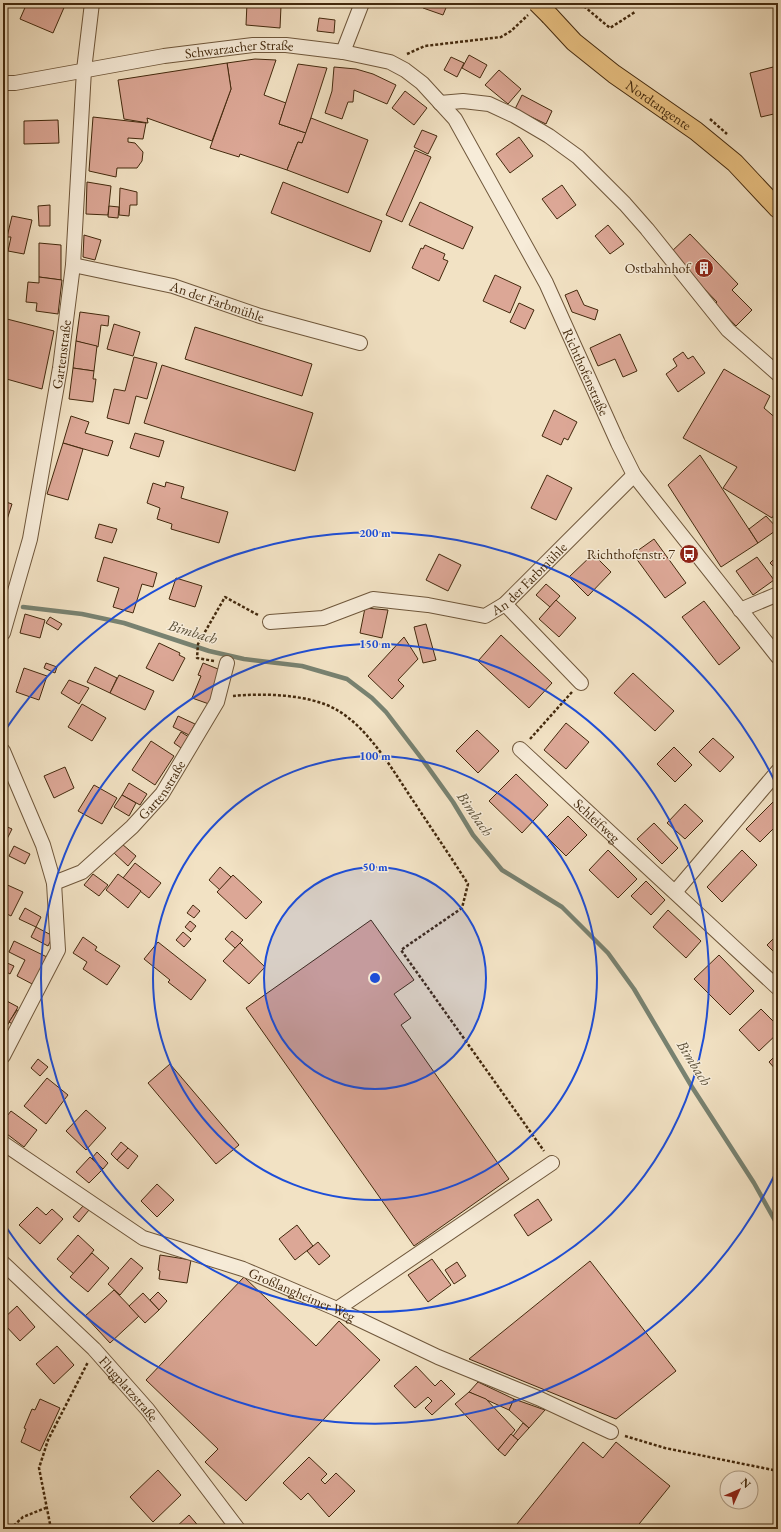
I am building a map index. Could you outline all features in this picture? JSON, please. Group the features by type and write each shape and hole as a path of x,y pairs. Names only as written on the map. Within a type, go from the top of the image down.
{"main road":[{"name":"Nordtangente","path":"534,8 550,16 574,42 614,74 696,131 734,163 778,209"}],"street":[{"name":"Gartenstraße","path":"3,633 30,539 46,455 60,368 73,265 84,70 92,3"},
{"path":"343,52 362,3"},
{"name":"Schwarzacher Straße","path":"3,83 15,83 164,56 253,45 286,45 343,52 390,62 405,70 422,83 455,118"},
{"path":"440,103 463,100 489,104 515,116 549,136 578,157 643,224 728,330 778,374"},
{"name":"Richthofenstraße","path":"455,118 546,283 618,443 634,475 778,657"},
{"name":"An der Farbmühle","path":"73,265 173,286 260,316 360,343"},
{"name":"An der Farbmühle","path":"270,622 323,618 373,599 428,605 485,616 505,604 634,475"},
{"path":"740,610 778,594"},
{"path":"505,604 581,683"},
{"name":"Gartenstraße","path":"54,883 82,872 132,827 162,794 217,702 227,663"},
{"name":"Schleifweg","path":"520,749 778,988"},
{"path":"3,751 43,845 54,883 58,950 3,1056"},
{"path":"675,892 778,771"},
{"name":"Großlangheimer Weg","path":"3,1143 142,1238 243,1269 336,1309 438,1357 538,1398 611,1432"},
{"path":"336,1309 552,1163"},
{"name":"Flugplatzstraße","path":"3,1263 94,1349 148,1410 238,1529"}],"path":[{"path":"580,3 610,28 635,12"},
{"path":"390,62 426,46 501,37 510,32 534,8"},
{"path":"198,657 198,644 224,597 270,622"},
{"path":"520,749 581,683"},
{"path":"217,702 228,697 257,694 311,700 337,710 357,726 385,758 468,884 462,908 401,950 552,1163"},
{"path":"51,1529 39,1468 48,1440 94,1349"},
{"path":"611,1432 665,1448 778,1471"},
{"path":"10,1529 23,1517 48,1508"}],"building":[{"path":"27,3 66,3 53,33 20,19"},
{"path":"247,3 281,6 280,28 246,25"},
{"path":"425,3 448,3 443,15 423,8"},
{"path":"319,18 335,20 334,33 317,31"},
{"path":"469,55 487,65 480,78 462,68"},
{"path":"451,57 464,63 457,77 444,70"},
{"path":"255,59 276,60 264,95 286,103 279,124 306,133 302,143 298,142 287,170 240,154 239,157 210,148 231,89 227,63"},
{"path":"227,63 231,89 212,141 147,118 148,123 124,119 118,80"},
{"path":"298,64 327,68 306,133 279,124"},
{"path":"777,66 778,113 761,117 750,73"},
{"path":"334,67 356,69 373,74 396,85 387,104 354,90 353,102 348,102 342,119 325,113 332,91"},
{"path":"499,70 521,89 508,104 485,85"},
{"path":"405,91 427,108 414,125 392,108"},
{"path":"522,95 552,111 546,124 515,109"},
{"path":"93,117 146,123 143,139 128,138 128,142 135,143 143,152 142,161 137,168 117,168 116,177 89,171"},
{"path":"311,118 368,140 348,193 287,170 298,142 302,143"},
{"path":"58,120 59,143 24,144 24,121"},
{"path":"422,130 437,136 428,154 414,147"},
{"path":"519,137 533,156 510,173 496,154"},
{"path":"3,140 5,140 6,174 3,174"},
{"path":"415,150 431,157 402,222 386,215"},
{"path":"87,182 111,186 108,215 86,214"},
{"path":"283,182 382,221 370,252 271,213"},
{"path":"562,185 576,205 557,219 542,199"},
{"path":"120,188 137,192 137,205 130,205 129,216 119,215"},
{"path":"420,202 473,227 463,249 409,225"},
{"path":"50,205 50,226 39,226 38,206"},
{"path":"109,206 119,207 118,218 108,217"},
{"path":"12,216 32,220 24,254 8,251 11,237 7,237"},
{"path":"608,225 624,244 610,254 595,236"},
{"name":"Ostbahnhof","path":"690,234 738,284 732,290 752,310 736,326 715,304 717,302 670,253"},
{"path":"84,235 101,240 95,260 83,257"},
{"path":"39,243 61,245 61,280 39,277"},
{"path":"425,245 445,254 443,259 448,261 439,281 412,268 421,248 423,249"},
{"path":"495,275 521,287 510,313 483,301"},
{"path":"39,277 62,280 58,314 36,311 37,303 26,302 28,282 39,283"},
{"path":"577,290 584,305 598,310 595,320 572,312 565,295"},
{"path":"519,303 534,310 525,329 510,322"},
{"path":"80,312 109,316 108,326 101,325 98,347 76,341"},
{"path":"3,318 54,331 42,389 3,378"},
{"path":"114,324 140,332 133,356 107,349"},
{"path":"195,327 312,364 302,396 185,359"},
{"path":"620,334 637,371 623,377 615,359 598,366 590,348"},
{"path":"76,341 97,346 94,371 73,368"},
{"path":"778,348 778,359 773,353"},
{"path":"683,352 688,359 693,356 705,373 678,392 666,374 677,366 673,359"},
{"path":"134,357 157,363 147,399 136,396 129,424 107,418 114,389 125,391"},
{"path":"162,365 313,413 295,471 144,423"},
{"path":"73,368 94,371 93,379 96,379 93,402 69,399"},
{"path":"724,369 770,396 764,408 778,420 778,507 772,518 723,488 737,467 683,438"},
{"path":"554,410 577,422 568,440 564,438 561,445 542,436"},
{"path":"71,416 89,422 85,433 113,441 108,456 63,443"},
{"path":"135,433 164,441 159,457 130,448"},
{"path":"63,443 83,449 68,500 47,494"},
{"path":"700,455 758,543 721,567 668,485"},
{"path":"547,475 572,488 556,520 531,508"},
{"path":"166,482 184,487 181,498 228,512 219,543 171,529 172,524 157,519 160,508 147,503 153,483 165,487"},
{"path":"3,501 12,504 4,529 3,529"},
{"path":"766,516 778,529 758,543 749,529"},
{"path":"99,524 117,529 112,543 95,538"},
{"path":"654,539 686,583 665,598 633,554"},
{"path":"439,554 461,565 448,591 426,580"},
{"path":"593,554 611,572 588,596 569,577"},
{"path":"778,555 778,571 770,563"},
{"path":"104,557 157,573 153,587 142,584 133,613 113,607 119,588 97,581"},
{"path":"757,557 774,580 753,595 736,571"},
{"path":"176,578 202,586 195,607 169,599"},
{"path":"546,584 560,596 550,607 536,595"},
{"path":"556,600 576,618 559,637 539,619"},
{"path":"704,601 740,648 719,665 682,617"},
{"path":"365,608 388,610 382,638 360,633"},
{"path":"25,614 45,620 40,638 20,633"},
{"path":"50,617 62,624 58,630 46,623"},
{"path":"426,624 436,660 423,663 414,627"},
{"path":"501,635 552,683 529,708 478,661"},
{"path":"404,637 418,659 398,680 404,686 392,699 368,676"},
{"path":"159,643 180,653 179,655 185,658 173,681 146,668"},
{"path":"46,663 57,667 55,673 44,668"},
{"path":"203,663 223,671 209,704 192,698 201,676 198,675"},
{"path":"95,667 117,678 110,693 87,682"},
{"path":"24,668 47,676 39,700 16,692"},
{"path":"633,673 674,711 655,731 614,693"},
{"path":"119,675 154,691 145,710 110,693"},
{"path":"69,680 89,688 79,704 61,693"},
{"path":"82,704 106,718 92,741 68,727"},
{"path":"178,716 195,724 189,735 173,727"},
{"path":"566,723 589,742 566,769 544,750"},
{"path":"477,730 499,751 478,773 456,751"},
{"path":"181,732 192,739 184,750 174,743"},
{"path":"713,738 734,757 720,772 699,752"},
{"path":"151,741 174,756 155,785 132,770"},
{"path":"674,747 692,765 675,782 657,764"},
{"path":"65,767 74,788 54,798 44,776"},
{"path":"516,774 548,805 522,833 489,801"},
{"path":"129,783 147,794 140,805 122,795"},
{"path":"94,785 117,798 102,824 78,811"},
{"path":"122,795 136,803 129,816 114,807"},
{"path":"778,797 778,824 760,842 746,829"},
{"path":"685,804 703,821 685,839 667,823"},
{"path":"568,816 587,835 566,856 547,837"},
{"path":"654,823 678,848 662,864 637,839"},
{"path":"3,825 12,829 3,847"},
{"path":"122,844 136,856 128,866 114,853"},
{"path":"14,846 30,854 25,864 9,856"},
{"path":"608,850 637,879 618,898 589,870"},
{"path":"742,850 757,865 722,902 707,887"},
{"path":"135,863 161,883 149,898 123,878"},
{"path":"220,867 231,877 220,890 209,880"},
{"path":"93,874 108,885 99,896 84,885"},
{"path":"118,874 141,891 128,908 106,890"},
{"path":"233,875 262,902 246,919 217,892"},
{"path":"646,881 665,900 651,915 631,896"},
{"path":"3,883 23,892 11,916 3,912"},
{"path":"193,905 200,911 194,918 187,913"},
{"path":"25,908 41,917 36,927 19,919"},
{"path":"668,910 701,941 686,958 653,927"},
{"path":"371,920 414,980 394,994 411,1018 401,1025 509,1179 414,1246 246,1008"},
{"path":"190,921 196,926 191,932 185,927"},
{"path":"36,927 53,936 48,946 31,937"},
{"path":"232,931 243,940 235,948 225,939"},
{"path":"183,932 191,939 184,947 176,940"},
{"path":"778,934 778,956 767,945"},
{"path":"83,937 97,947 95,950 120,966 107,985 83,969 87,962 73,953"},
{"path":"14,941 49,958 36,986 17,976 25,960 9,952"},
{"path":"158,942 206,980 191,1000 168,982 170,980 144,959"},
{"path":"240,943 265,967 249,984 223,961"},
{"path":"719,955 754,991 730,1015 694,979"},
{"path":"5,962 14,966 10,974 3,970"},
{"path":"3,999 18,1007 4,1031 3,1031"},
{"path":"761,1009 778,1026 778,1033 759,1051 739,1030"},
{"path":"17,1010 23,1013 16,1026 9,1022"},
{"path":"778,1053 778,1072 769,1062"},
{"path":"38,1059 48,1067 40,1076 31,1068"},
{"path":"170,1064 239,1145 216,1164 148,1083"},
{"path":"47,1078 68,1095 46,1124 24,1106"},
{"path":"86,1110 106,1128 86,1150 66,1131"},
{"path":"11,1111 37,1130 24,1147 3,1131 3,1121"},
{"path":"121,1142 128,1148 117,1160 111,1154"},
{"path":"128,1148 138,1156 128,1169 117,1160"},
{"path":"97,1152 108,1163 103,1169 92,1158"},
{"path":"90,1157 103,1169 89,1183 76,1172"},
{"path":"157,1184 174,1200 157,1217 141,1201"},
{"path":"538,1199 552,1220 528,1236 514,1215"},
{"path":"84,1205 89,1210 79,1222 73,1217"},
{"path":"37,1207 46,1215 52,1209 63,1219 40,1244 19,1225"},
{"path":"297,1225 313,1246 295,1260 279,1239"},
{"path":"78,1235 94,1250 74,1274 57,1259"},
{"path":"318,1242 330,1256 319,1265 307,1251"},
{"path":"92,1253 109,1268 88,1292 70,1277"},
{"path":"160,1255 191,1260 187,1283 159,1279 160,1271 158,1270"},
{"path":"131,1258 143,1268 120,1295 108,1284"},
{"path":"432,1259 451,1285 428,1302 408,1275"},
{"path":"590,1261 676,1371 616,1419 469,1359"},
{"path":"457,1262 466,1276 454,1284 445,1270"},
{"path":"244,1277 316,1346 339,1321 380,1360 246,1501 205,1462 218,1449 146,1380"},
{"path":"114,1290 139,1316 110,1343 85,1316"},
{"path":"158,1292 167,1301 159,1310 150,1300"},
{"path":"143,1293 159,1310 145,1323 129,1306"},
{"path":"17,1306 35,1327 20,1341 3,1323 3,1319"},
{"path":"57,1346 74,1365 54,1384 36,1364"},
{"path":"3,1350 8,1355 3,1361"},
{"path":"416,1366 435,1386 441,1380 455,1394 432,1415 425,1408 432,1401 428,1397 415,1408 394,1386"},
{"path":"478,1382 514,1399 509,1410 469,1392"},
{"path":"469,1392 486,1399 515,1430 498,1450 455,1404"},
{"path":"40,1399 60,1408 40,1451 21,1442 26,1429 24,1428 32,1409 35,1410"},
{"path":"514,1399 545,1410 529,1428 509,1410"},
{"path":"523,1423 529,1428 518,1440 513,1436"},
{"path":"511,1434 518,1440 505,1456 498,1450"},
{"path":"583,1442 603,1458 616,1442 670,1486 635,1529 513,1529"},
{"path":"309,1457 327,1474 321,1480 325,1484 336,1473 355,1491 329,1517 308,1493 301,1500 283,1483"},
{"path":"158,1470 181,1495 153,1522 130,1497"},
{"path":"189,1515 201,1529 174,1529"}],"waterway":[{"name":"Bimbach","path":"23,607 82,614 124,623 209,651 244,659 302,666 347,679 372,698 386,712 422,759 453,802 473,835 502,870 562,907 608,953 634,989 692,1087 754,1183 778,1226"}],"place":[{"name":"Ostbahnhof","path":"704,268"},
{"name":"Richthofenstr. 7","path":"689,554"}]}
